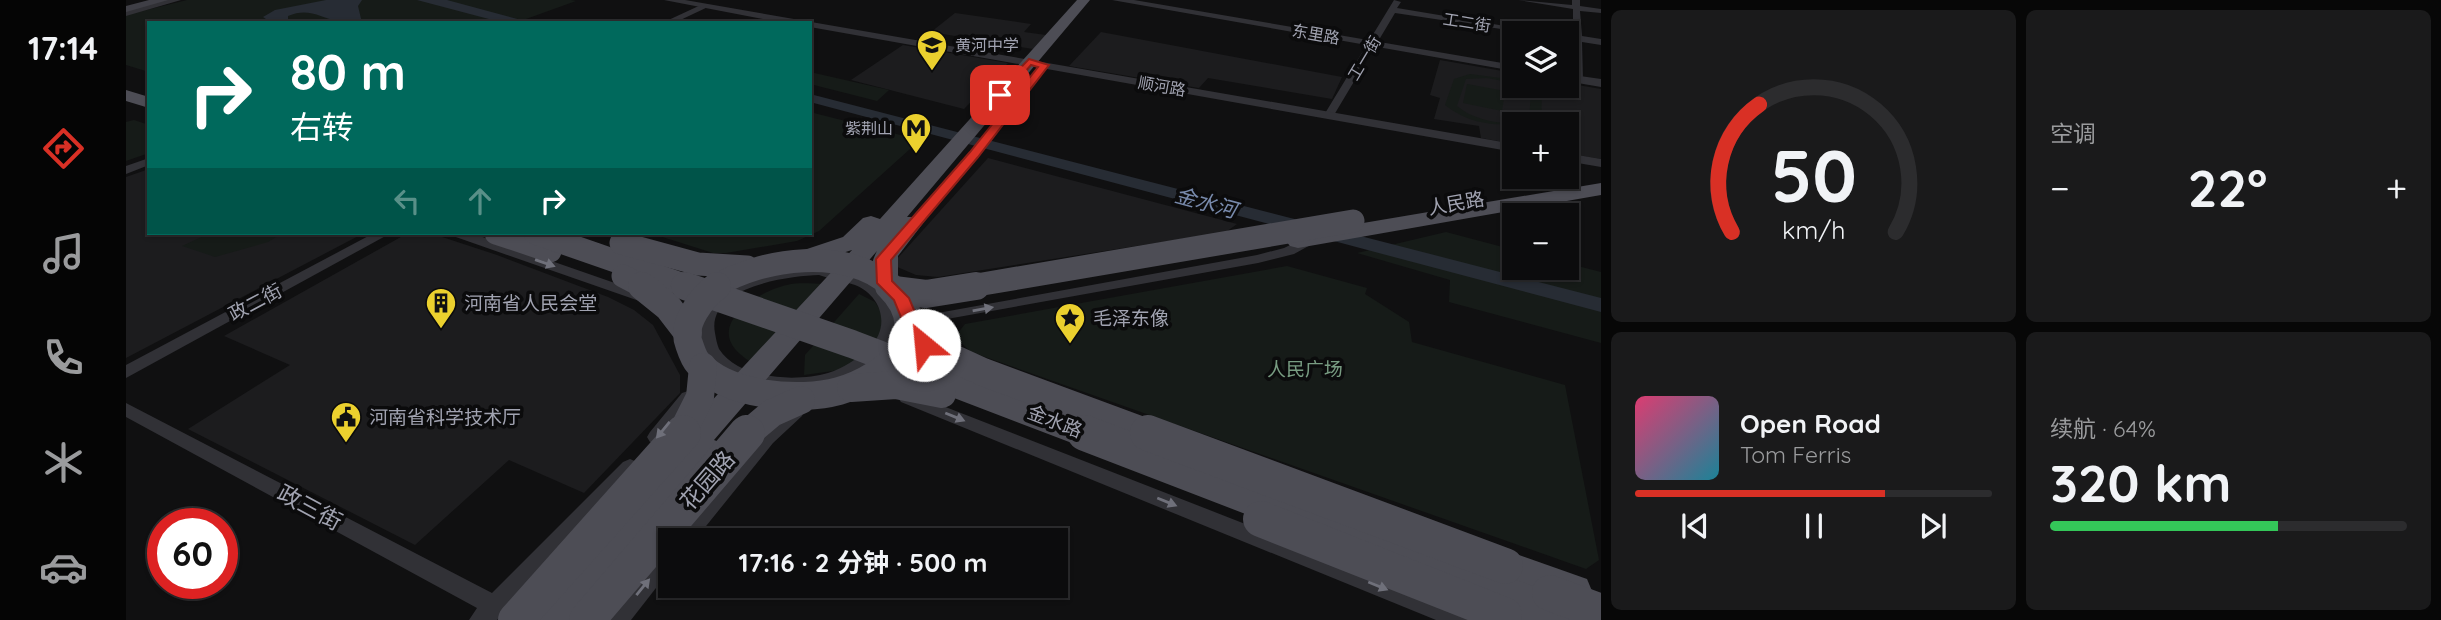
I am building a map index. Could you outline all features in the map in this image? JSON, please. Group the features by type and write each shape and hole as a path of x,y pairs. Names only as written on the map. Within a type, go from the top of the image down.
{"main road":[{"path":"126,7 150,0"},
{"path":"126,7 162,0"},
{"path":"1037,64 1084,0"},
{"path":"534,620 760,379 871,285 966,144 1037,64 1099,0"},
{"path":"126,87 147,94"},
{"path":"126,95 147,102"},
{"path":"904,323 909,337 898,357 877,375 783,397 751,393 723,382 708,360 691,350 698,327 694,311 708,293 740,274 763,271 851,242 903,191 966,144"},
{"path":"871,285 883,259 934,198 966,144"},
{"name":"人民路","path":"1353,221 1601,177"},
{"name":"人民路","path":"904,323 937,303 1380,229 1601,188"},
{"path":"871,285 926,294 1353,221"},
{"path":"502,235 626,277 645,287 698,327"},
{"name":"金水路","path":"541,235 852,344 1572,620"},
{"name":"金水路","path":"573,235 862,334 1601,612"},
{"path":"595,235 682,263 763,271"},
{"path":"794,261 850,267 871,285 924,345 983,372 1601,601"},
{"path":"497,615 677,442 697,410 708,360"},
{"path":"559,620 760,379"},
{"path":"835,384 888,383 936,392 1510,618"},
{"name":"花园路","path":"587,620 751,429 789,404 835,384"}],"street":[{"path":"126,7 136,0"},
{"path":"126,7 176,0"},
{"path":"669,0 688,1 791,21"},
{"name":"东里路","path":"1117,0 1502,66"},
{"name":"工一街","path":"1329,115 1398,0"},
{"path":"1522,0 1576,4 1601,11"},
{"path":"671,21 706,6"},
{"name":"工二街","path":"1392,10 1502,27"},
{"name":"顺河路","path":"812,24 1502,146"},
{"path":"1579,39 1601,42"},
{"path":"1579,74 1580,79 1601,83"},
{"path":"1579,159 1601,163"},
{"path":"126,170 147,162"},
{"name":"政二街","path":"126,372 380,235"},
{"path":"463,235 698,327"},
{"path":"626,235 763,271 807,270 871,285"},
{"path":"904,323 1428,522 1601,601"},
{"path":"708,360 760,379 800,384 835,384 1463,620"},
{"path":"692,528 766,438 835,384"},
{"name":"政三街","path":"126,409 497,615"},
{"path":"616,620 658,569"}],"shaded area":[{"path":"955,13 1031,24 1024,32 1046,35 1033,49 931,32"},
{"path":"1101,32 1342,77 1332,99 1208,78 1199,88 1069,66"},
{"name":"黄河中学","path":"903,45 1008,63 964,109 851,80"},
{"path":"1440,60 1502,71 1502,98 1579,98 1579,85 1601,89 1601,159 1579,155 1579,112 1502,112 1502,142 1481,138 1479,126 1434,119 1440,98 1430,95"},
{"path":"988,158 1237,224 1226,232 938,277 916,275 895,266 896,260"},
{"path":"147,170 147,235 360,235 126,358 126,177"},
{"name":"河南省人民会堂","path":"404,235 436,235 608,297 634,310 653,325 680,375 680,393 584,493 509,460 415,545 188,429 290,365 224,336"}],"green space":[{"path":"187,0 576,1 521,21 147,21 147,71 126,65 126,15"},
{"path":"812,72 889,90 877,101 812,85"},
{"path":"1470,74 1502,78 1502,81 1466,79 1457,106 1472,115 1502,122 1502,125 1469,119 1445,105 1454,79"},
{"path":"1467,84 1502,90 1504,98 1502,111 1463,103"},
{"path":"1530,98 1542,98 1541,112 1530,112"},
{"path":"812,113 920,140 819,231 812,234"},
{"path":"134,120 147,124 147,154 126,161 126,122"},
{"path":"1446,232 1502,247 1502,280 1579,280 1579,266 1601,272 1601,343 1449,302 1450,280 1357,253"},
{"path":"206,235 280,235 268,242 215,257 182,246"},
{"path":"656,235 810,235 797,241 713,253"},
{"name":"人民广场","path":"1287,266 1367,288 1365,294 1409,322 1412,342 1565,385 1599,560 1586,569 971,352 958,340 958,333 965,324"},
{"path":"825,284 756,367 735,349 729,338 729,327 734,317 753,300 787,285"},
{"path":"859,294 875,302 887,321 876,348 840,370 804,375 805,355"}],"water":[{"path":"326,0 362,0 358,6 362,21 336,21 302,12 288,16 288,21 269,21 263,17 275,10"},
{"path":"417,0 447,0 525,21 496,21"},
{"name":"金水河","path":"812,95 1502,272 1502,280 1531,280 1601,298 1601,312 812,103"}],"place":[{"name":"黄河中学","path":"932,72"},
{"name":"紫荆山","path":"916,155"},
{"name":"河南省人民会堂","path":"441,330"},
{"name":"毛泽东像","path":"1070,345"},
{"name":"河南省科学技术厅","path":"346,444"}],"route":[{"path":"924,345 910,327 906,307 901,298 885,283 883,259 974,154 1045,65 1029,62 1000,95"}]}
